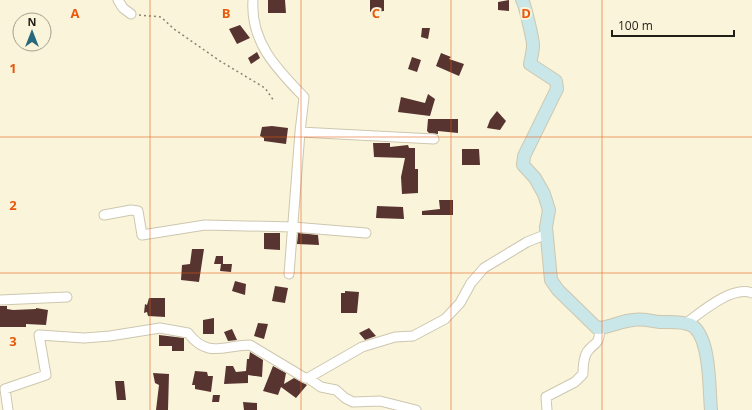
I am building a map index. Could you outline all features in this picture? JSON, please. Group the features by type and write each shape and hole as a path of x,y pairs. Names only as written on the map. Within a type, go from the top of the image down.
{"street":[{"path":"118,0 123,8 131,14"},
{"path":"253,0 252,16 256,32 271,60 304,97 289,274"},
{"path":"522,0 526,6 528,25 533,44 530,64 556,81 557,89 524,156 523,165 534,178 544,194 548,210 547,234 551,280 558,290 597,328 634,319 692,326 699,335 705,348 710,384 711,410"},
{"path":"300,132 434,139"},
{"path":"104,215 131,210 138,211 142,235 205,226 293,227 366,233"},
{"path":"308,378 362,347 396,337 413,336 445,319 460,303 471,283 484,268 527,242 547,234"},
{"path":"685,324 721,299 746,291 752,294"},
{"path":"0,300 67,298"},
{"path":"8,410 6,389 46,375 39,335 84,338 104,337 160,328 188,334 196,344 208,348 222,349 241,345 250,345 321,387 336,390 344,398 353,402 380,401 416,410"},
{"path":"547,410 546,397 575,382 583,374 583,364 587,352 596,345 599,338 600,328"}],"path":[{"path":"131,14 147,17 161,17 174,29 220,61 265,88 274,101"}],"building":[{"path":"268,0 285,0 286,13 268,13"},
{"path":"370,0 384,0 384,11 370,12"},
{"path":"509,0 509,11 498,10 498,2"},
{"path":"240,25 250,38 237,44 229,29"},
{"path":"422,28 430,28 428,39 421,37"},
{"path":"257,52 260,58 251,64 248,58"},
{"path":"441,53 451,57 449,59 464,64 459,76 436,66"},
{"path":"412,57 421,60 417,72 408,69"},
{"path":"428,94 435,99 430,116 398,112 401,97 425,103"},
{"path":"497,111 506,121 500,130 487,128 490,120"},
{"path":"428,119 458,119 458,133 438,131 438,134 429,133 427,131"},
{"path":"272,126 288,128 286,144 264,141 264,138 260,136 262,127"},
{"path":"373,143 390,143 390,147 408,145 409,148 415,148 415,169 418,169 418,193 402,194 401,177 405,158 374,157"},
{"path":"462,149 479,149 480,165 462,165"},
{"path":"439,200 453,200 453,215 422,215 422,211 440,209"},
{"path":"377,206 403,207 404,219 376,218"},
{"path":"264,233 280,233 280,250 264,249"},
{"path":"298,233 318,235 319,245 297,244"},
{"path":"192,249 204,249 199,282 181,280 182,265 190,264"},
{"path":"216,256 223,256 223,264 232,264 231,272 220,271 221,264 214,264"},
{"path":"235,281 246,284 245,295 232,291"},
{"path":"275,286 288,288 285,303 272,301"},
{"path":"345,291 359,292 357,313 341,313 341,293 345,293"},
{"path":"149,298 165,298 165,317 148,316 147,312 144,313 145,304 147,305"},
{"path":"0,306 7,306 7,309 13,310 36,308 48,310 46,325 26,324 26,327 0,327"},
{"path":"214,318 214,334 203,334 203,320"},
{"path":"258,323 268,324 264,339 254,336"},
{"path":"369,328 376,336 365,340 359,333"},
{"path":"232,329 237,340 228,341 224,332"},
{"path":"159,335 184,338 184,351 172,351 172,346 159,346"},
{"path":"250,352 263,360 262,377 248,375 248,383 224,384 226,366 233,366 236,372 246,371 247,359 249,359"},
{"path":"273,366 286,373 284,384 294,378 307,385 296,398 281,387 278,395 263,391"},
{"path":"195,371 207,372 208,376 213,376 211,392 195,389 195,385 192,385"},
{"path":"153,373 169,374 168,410 156,410 159,385 155,383"},
{"path":"115,381 124,381 126,400 117,400"},
{"path":"213,395 220,395 219,402 212,402"},
{"path":"243,402 257,403 257,410 244,410"}]}
